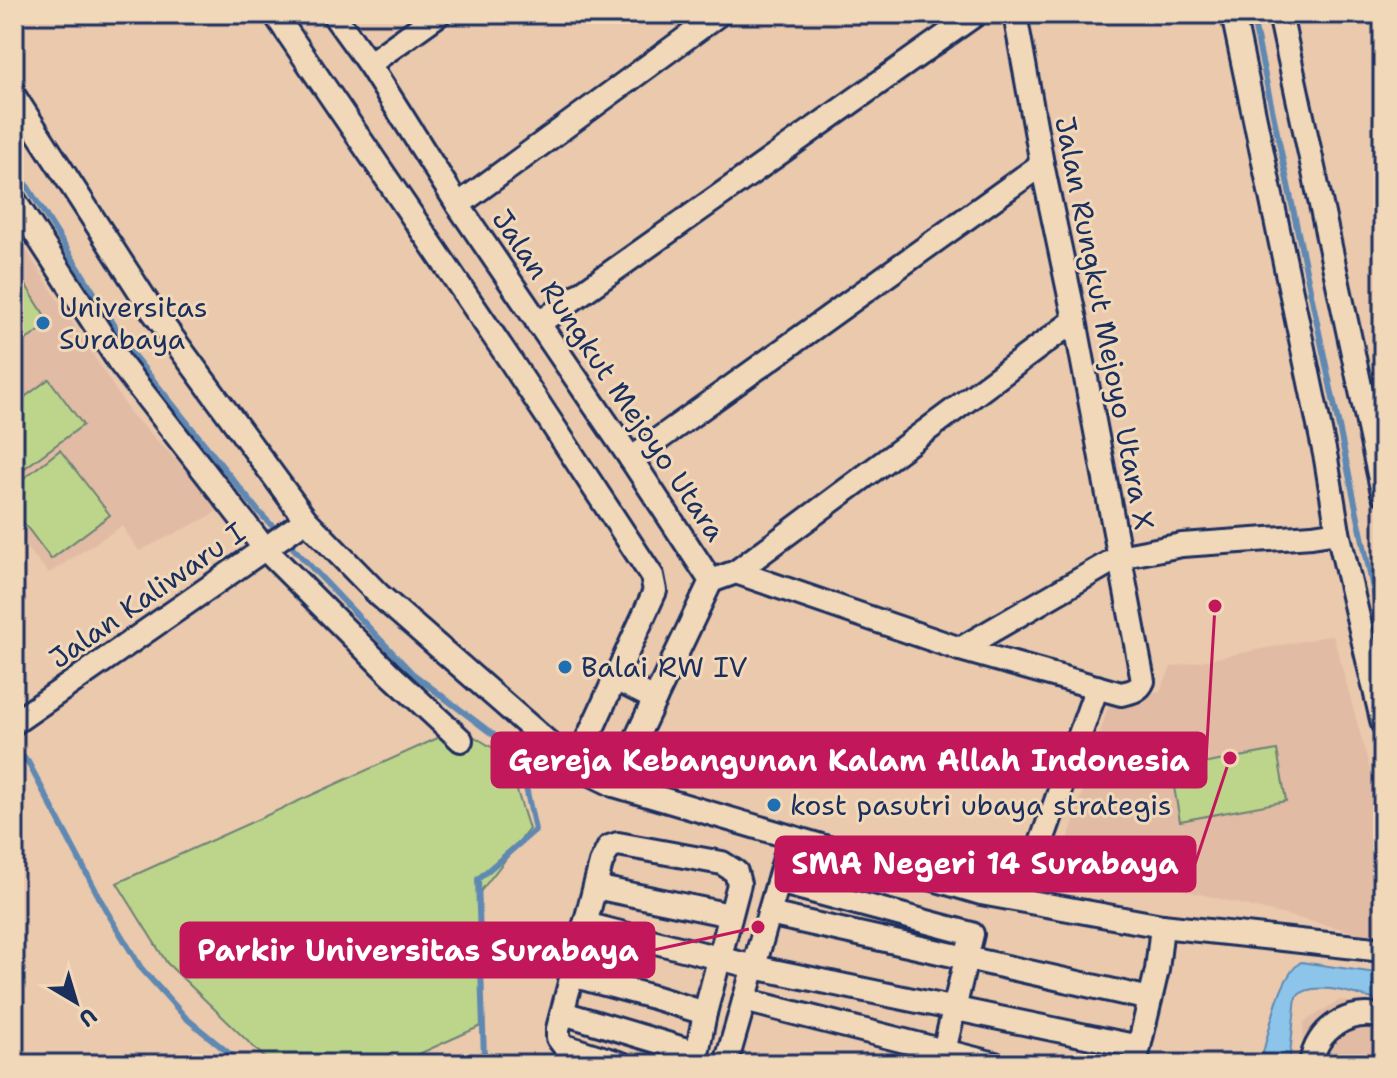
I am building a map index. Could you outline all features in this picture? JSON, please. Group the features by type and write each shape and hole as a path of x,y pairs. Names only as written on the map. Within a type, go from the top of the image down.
{"street":[{"name":"Jalan Rungkut Mejoyo Utara","path":"333,14 711,581 614,785"},
{"path":"369,64 439,14"},
{"path":"458,205 719,14"},
{"path":"538,324 976,14"},
{"name":"Jalan Rungkut Mejoyo Utara X","path":"960,649 1119,557 1015,14"},
{"path":"1233,14 1326,459 1338,532 1383,724"},
{"path":"1280,14 1379,457 1383,493"},
{"path":"280,16 652,576 655,591 575,766"},
{"path":"14,96 152,310 277,482 302,523 378,594 575,766 614,785 981,893 1162,926 1383,950"},
{"path":"631,459 1042,164"},
{"path":"14,200 120,363 270,546 390,674 461,740"},
{"path":"711,581 736,572 1075,320"},
{"name":"Jalan Kaliwaru I","path":"14,723 302,523"},
{"path":"736,572 960,649 1121,694 1139,688 1143,681 1119,557 1182,545 1338,532"},
{"path":"615,679 655,699"},
{"path":"1014,898 1040,846 1097,687"},
{"path":"726,1064 791,837"},
{"path":"563,1013 696,1058 739,884 736,872 722,863 618,844 609,847 601,863 571,975 558,1029 558,1038 564,1046 622,1064"},
{"path":"778,882 972,934 944,1051"},
{"path":"595,887 730,915"},
{"path":"769,914 1150,999"},
{"path":"585,924 754,967 955,1009 1137,1056 1157,970 1162,926"},
{"path":"571,975 705,1013"},
{"path":"744,1000 995,1064"},
{"path":"1311,1064 1312,1055 1325,1030 1351,1016 1383,1017"}],"shaded area":[{"name":"Universitas Surabaya","path":"14,231 131,414 222,506 212,515 139,551 122,526 49,573 14,534"},
{"path":"1333,635 1382,813 1383,939 1062,860 1109,703 1160,691 1171,667"},
{"path":"1340,1000 1383,1010 1383,1064 1301,1064 1304,1022"}],"green space":[{"path":"14,266 50,324 14,348"},
{"path":"49,379 83,425 14,476 14,405"},
{"path":"60,450 110,515 51,559 14,510 14,486"},
{"path":"460,728 506,756 529,829 477,896 483,1025 397,1064 273,1064 167,963 117,883"},
{"path":"1277,750 1286,801 1180,821 1171,770"}],"water":[{"path":"1301,962 1383,974 1383,1002 1338,990 1314,989 1304,992 1296,997 1289,1064 1260,1064 1280,994 1286,980"}],"waterway":[{"path":"1252,14 1383,636"},
{"path":"14,165 133,355 258,511 413,674 519,754 535,830 478,879 484,1058 487,1064"},
{"path":"14,749 28,762 106,910 141,968 186,1018 242,1064"}],"place":[{"name":"Universitas Surabaya","path":"43,323"},
{"name":"Gereja Kebangunan Kalam Allah Indonesia","path":"1215,606"},
{"name":"Balai RW IV","path":"565,667"},
{"name":"SMA Negeri 14 Surabaya","path":"1230,758"},
{"name":"kost pasutri ubaya strategis","path":"774,805"},
{"name":"Parkir Universitas Surabaya","path":"758,927"}]}
